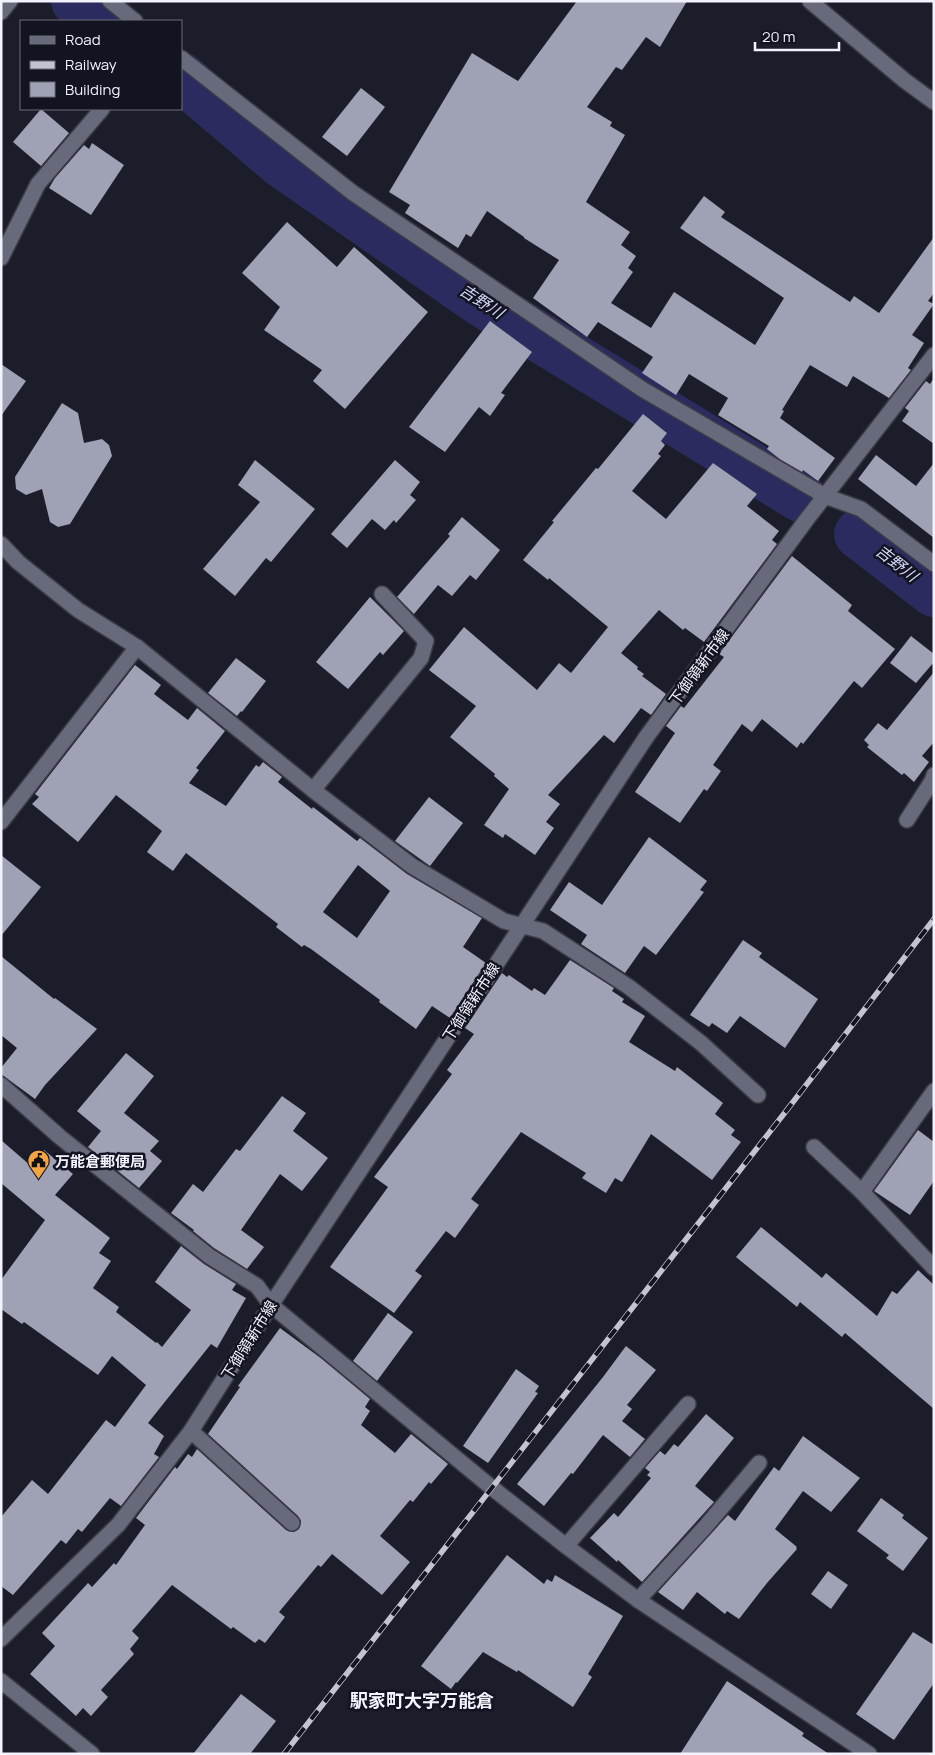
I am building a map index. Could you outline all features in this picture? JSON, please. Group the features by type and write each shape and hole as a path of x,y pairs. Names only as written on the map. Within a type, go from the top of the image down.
{"street":[{"path":"1,12 10,1"},
{"path":"110,1 134,20"},
{"path":"810,1 904,80 934,102"},
{"path":"182,59 370,204 642,389 825,496 861,509 934,564"},
{"path":"1,258 38,184 101,110"},
{"name":"下御領新市線","path":"1,1639 118,1525 192,1431 271,1305 648,736 825,496 934,355"},
{"path":"1,544 18,562 78,610 137,647 313,790 412,866 504,920 543,931 629,987 701,1043 758,1095"},
{"path":"313,790 421,658 426,640 382,594"},
{"path":"1,822 137,647"},
{"path":"907,820 934,775"},
{"path":"1,1085 60,1137 209,1256 257,1286 271,1305 491,1487 566,1546 638,1600 869,1754"},
{"path":"862,1192 934,1091"},
{"path":"814,1147 862,1192 934,1268"},
{"path":"566,1546 688,1404"},
{"path":"192,1431 292,1523"},
{"path":"638,1600 706,1526 758,1463"},
{"path":"1,1681 92,1754"}],"building":[{"path":"577,1 687,1 660,47 646,37 622,70 616,67 587,107 612,122 610,126 625,135 586,202 630,232 621,245 636,256 628,268 633,272 611,303 651,328 674,292 755,345 784,298 680,228 704,196 725,212 721,217 850,302 854,296 879,313 934,237 934,293 928,301 934,304 912,335 924,343 908,368 911,370 889,398 853,376 847,387 810,365 782,410 784,411 780,418 835,458 818,481 803,470 802,472 781,460 767,449 769,446 718,415 728,398 689,374 676,395 642,373 653,357 598,322 587,337 533,298 559,260 524,238 487,211 471,237 466,234 458,248 405,213 410,205 389,192 472,53 518,81"},
{"path":"361,88 385,107 347,156 322,137"},
{"path":"40,110 69,133 41,166 13,142"},
{"path":"92,143 124,165 91,215 49,188 55,178 84,145 89,149"},
{"path":"287,222 337,267 354,247 428,312 345,409 313,381 322,370 264,330 280,307 242,273"},
{"path":"490,321 532,352 501,393 505,395 490,416 479,407 445,452 409,427"},
{"path":"1,364 26,381 1,416"},
{"path":"934,378 934,444 902,421 909,411 905,408 926,381 930,384"},
{"path":"62,403 78,413 84,443 102,439 109,445 112,456 70,524 58,527 50,522 42,489 26,495 16,489 15,477"},
{"path":"643,414 667,433 661,441 665,445 658,454 661,456 632,491 666,519 713,463 757,494 747,506 779,531 772,540 777,544 704,642 685,628 683,630 659,610 621,653 638,667 637,669 644,674 642,676 666,694 651,715 641,708 614,743 604,735 548,795 560,804 546,822 554,828 535,855 505,834 503,838 484,825 509,789 494,776 495,774 450,737 476,706 429,670 464,627 537,690 559,663 571,673 608,627 549,578 548,580 523,560 554,522 552,521"},
{"path":"876,455 916,486 934,463 934,538 858,479"},
{"path":"255,460 315,509 271,562 266,558 235,596 203,569 260,502 238,485"},
{"path":"395,460 420,482 410,495 416,500 396,523 394,520 385,530 372,519 347,548 331,534"},
{"path":"462,517 500,550 476,580 470,575 452,596 438,585 414,614 397,597 450,536 448,534"},
{"path":"792,556 852,605 848,611 895,649 862,688 854,681 803,744 801,742 797,748 762,719 752,732 742,724 713,765 721,771 707,791 704,789 680,823 635,792 675,733 666,726 681,706 684,708 724,657 719,654"},
{"path":"370,597 404,631 383,655 380,652 348,689 316,662"},
{"path":"911,636 934,654 934,662 916,683 890,663"},
{"path":"236,658 266,681 237,716 208,693"},
{"path":"135,665 161,685 154,694 188,720 197,708 225,731 196,768 199,770 189,783 226,806 256,765 259,767 263,762 282,777 278,782 312,809 313,807 357,841 360,838 407,874 482,918 463,947 486,963 450,1018 432,1006 416,1029 311,949 304,945 302,947 276,927 278,924 186,853 173,871 147,852 162,831 116,795 78,842 32,804 39,797 35,794","holes":["358,865 390,891 357,938 323,912"]},
{"path":"934,672 934,742 922,756 929,762 914,782 904,773 902,775 867,747 869,745 864,740 878,723 887,730"},
{"path":"429,797 463,823 430,866 395,841"},
{"path":"649,837 707,881 700,890 704,892 656,955 644,946 625,973 581,944 587,935 550,910 569,882 602,905"},
{"path":"1,855 41,887 1,936"},
{"path":"743,940 762,953 759,957 818,999 785,1048 740,1016 727,1033 712,1023 709,1027 690,1015"},
{"path":"1,956 54,999 97,1029 45,1085 35,1099 1,1074 1,1068 17,1048 1,1035"},
{"path":"570,960 614,988 612,991 624,999 622,1002 645,1016 629,1042 675,1071 677,1067 723,1103 715,1114 735,1130 731,1135 741,1142 712,1180 651,1134 622,1182 615,1178 606,1193 582,1178 586,1173 521,1132 471,1199 479,1205 455,1238 446,1231 415,1271 422,1276 394,1313 330,1267 388,1187 374,1177 452,1074 447,1070 474,1034 465,1028 502,973 507,977 509,975 532,991 534,988 545,995"},
{"path":"126,1053 154,1076 124,1113 159,1141 150,1151 162,1161 139,1188 88,1147 101,1131 77,1111"},
{"path":"282,1096 306,1113 293,1131 328,1158 302,1191 280,1174 241,1230 264,1247 247,1269 214,1248 171,1213 193,1184 203,1192 236,1149 240,1151"},
{"path":"918,1130 934,1142 934,1181 910,1215 874,1191"},
{"path":"1,1140 31,1166 44,1150 73,1174 55,1195 110,1238 99,1253 111,1261 93,1288 119,1307 116,1312 162,1347 191,1310 155,1282 181,1246 204,1264 236,1284 232,1290 246,1298 217,1348 211,1344 148,1423 164,1436 154,1454 159,1457 121,1506 110,1498 82,1532 78,1529 66,1544 61,1540 13,1595 1,1586 1,1517 32,1480 48,1494 106,1420 115,1427 146,1385 112,1356 98,1375 24,1322 22,1324 1,1309 1,1280 45,1220 1,1183"},
{"path":"761,1227 822,1278 826,1273 877,1316 892,1291 897,1294 918,1270 934,1285 934,1409 845,1333 842,1337 800,1302 797,1307 736,1257"},
{"path":"388,1313 413,1332 377,1381 353,1361"},
{"path":"280,1328 322,1359 370,1399 365,1407 370,1411 361,1425 395,1453 411,1434 448,1464 431,1484 429,1482 413,1502 410,1500 380,1536 410,1562 382,1595 332,1554 321,1567 318,1565 279,1612 285,1617 265,1643 259,1639 255,1643 233,1627 231,1629 172,1585 132,1631 139,1638 130,1649 134,1654 101,1690 108,1697 91,1716 83,1708 76,1716 30,1674 55,1646 42,1633 88,1583 92,1587 114,1563 116,1565 145,1525 136,1518 175,1467 177,1469 188,1454 192,1457 197,1449 286,1530 294,1532 299,1529 301,1521 298,1516 208,1434 240,1387 238,1386"},
{"path":"626,1346 656,1370 627,1405 632,1409 622,1421 645,1439 630,1457 603,1435 573,1474 571,1473 544,1506 517,1484"},
{"path":"516,1369 539,1386 535,1392 538,1393 488,1463 463,1446"},
{"path":"706,1414 734,1438 695,1486 714,1502 642,1582 590,1538 614,1513 618,1517 651,1478 647,1475 650,1472 645,1468 660,1451 665,1455 674,1444 678,1447"},
{"path":"803,1436 860,1478 831,1512 803,1491 775,1529 797,1549 739,1619 727,1611 725,1614 697,1592 683,1610 658,1592 728,1515 735,1521 774,1467 779,1471"},
{"path":"881,1498 904,1515 902,1518 928,1538 903,1571 886,1558 889,1555 857,1531"},
{"path":"507,1555 544,1584 547,1579 552,1582 555,1575 623,1616 588,1674 592,1677 573,1707 518,1670 517,1672 483,1652 451,1689 421,1666"},
{"path":"828,1571 848,1585 831,1609 811,1594"},
{"path":"913,1632 934,1645 934,1683 894,1740 856,1714"},
{"path":"727,1681 804,1733 802,1736 829,1754 680,1754"},
{"path":"241,1694 276,1721 250,1754 193,1754"}],"waterway":[{"name":"吉野川","path":"76,1 105,20"},
{"name":"吉野川","path":"182,78 282,163 482,302 802,498"},
{"name":"吉野川","path":"859,534 934,592"}],"railway":[{"path":"284,1754 934,919"}],"place":[{"name":"万能倉郵便局","path":"39,1180"}],"district":[{"name":"駅家町大字万能倉","path":"422,1700"}]}
